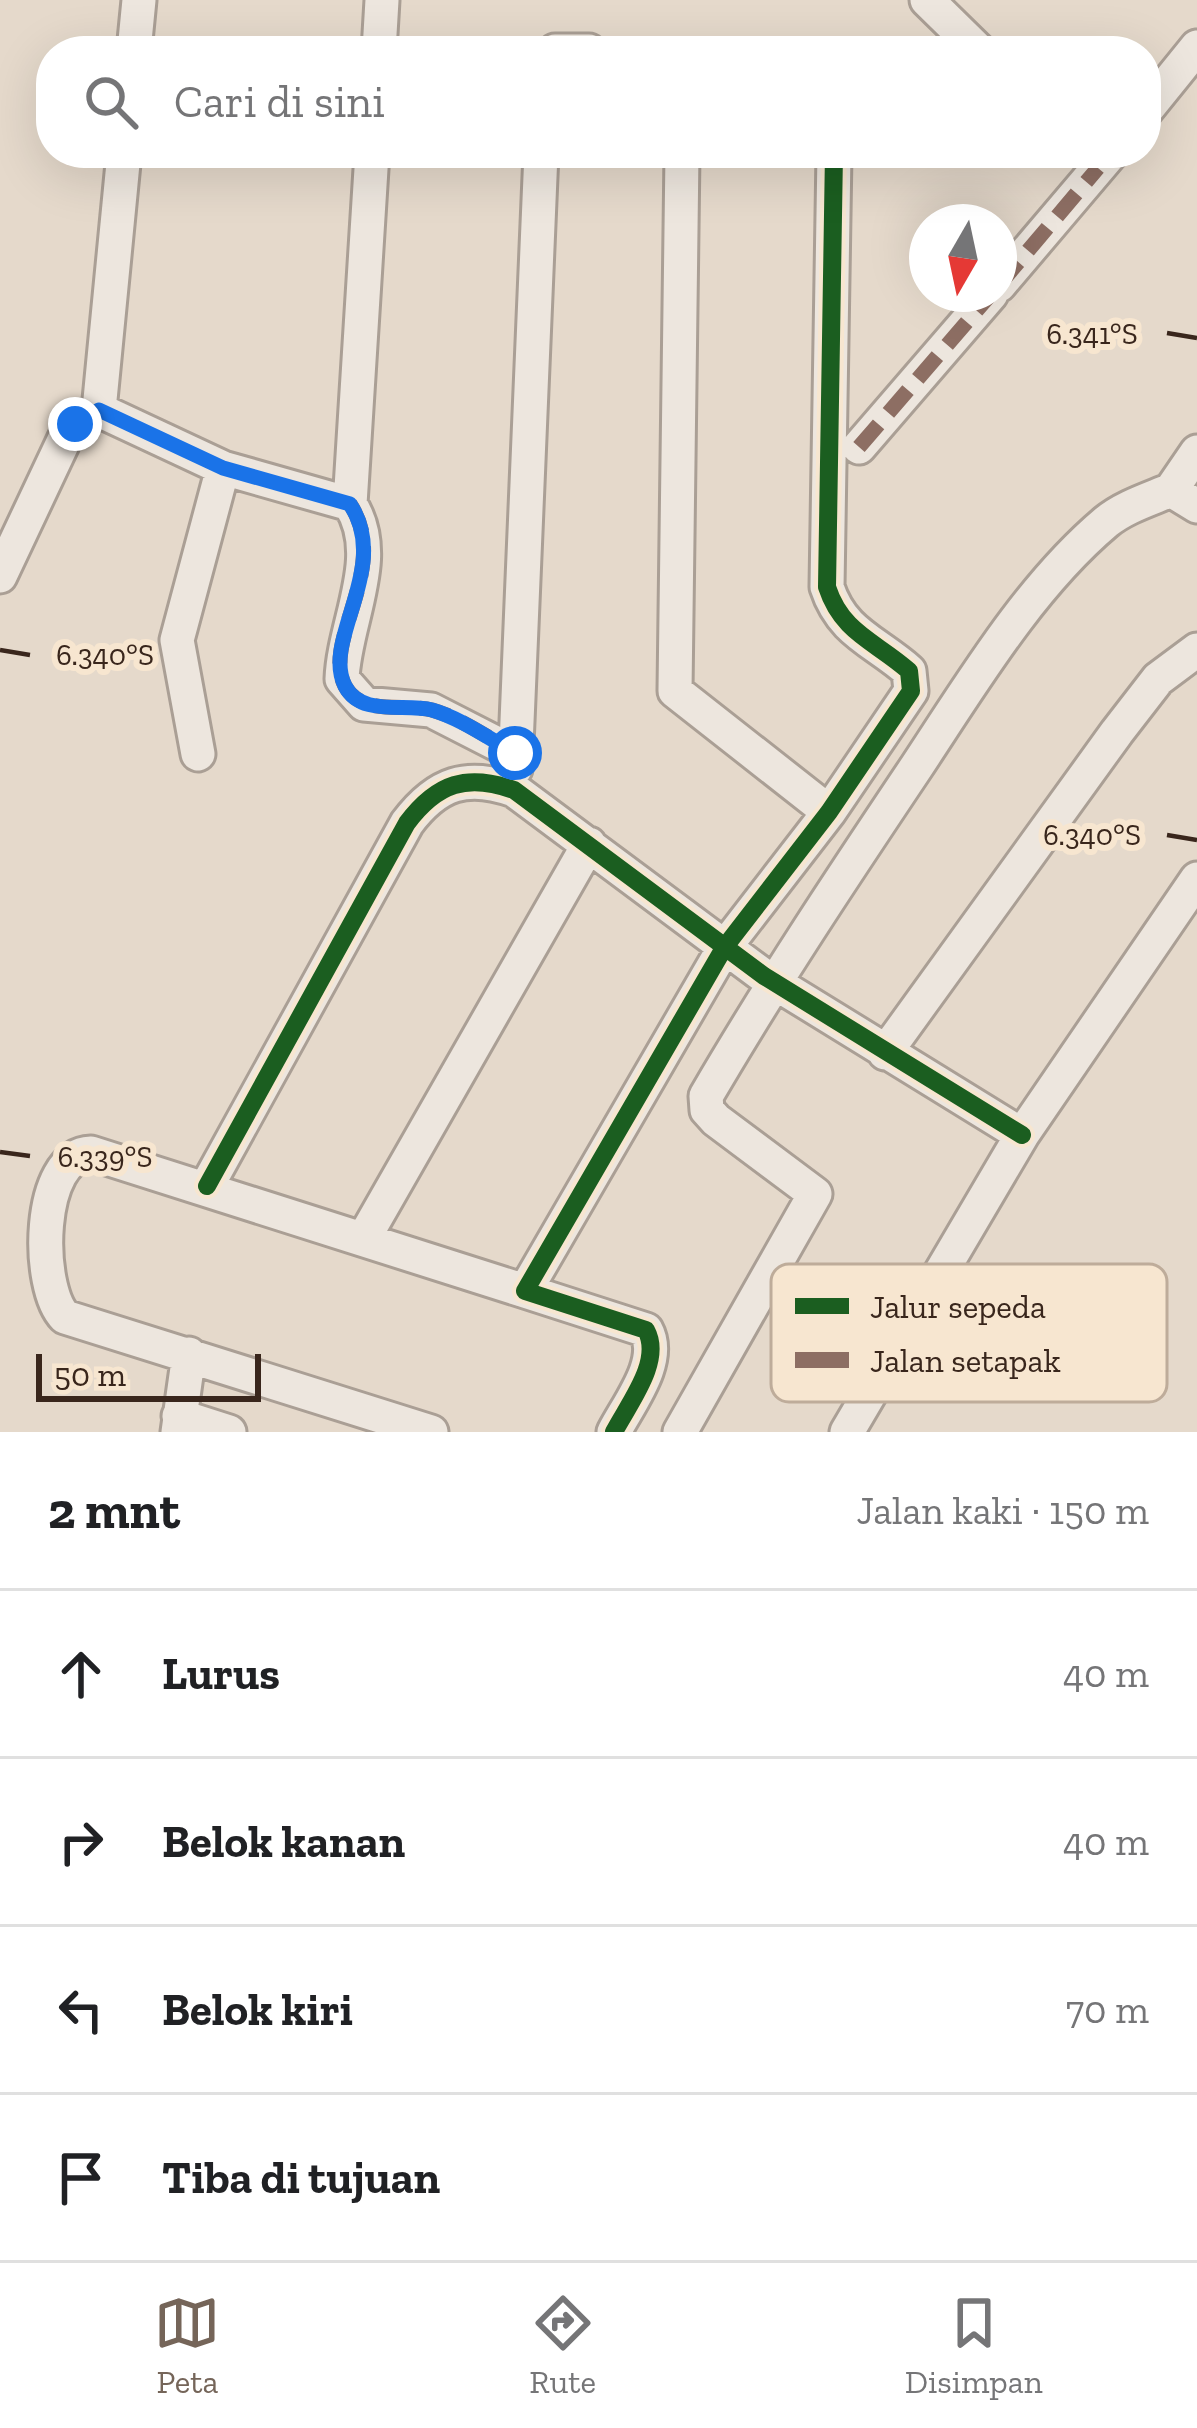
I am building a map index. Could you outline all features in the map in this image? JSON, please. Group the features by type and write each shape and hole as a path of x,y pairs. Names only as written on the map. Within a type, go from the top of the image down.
{"street":[{"path":"135,36 139,0"},
{"path":"380,36 382,0"},
{"path":"927,0 964,36"},
{"path":"1161,91 1197,47"},
{"path":"99,410 123,168"},
{"path":"371,168 350,504 359,518 364,548 342,679 348,692 364,704 431,710 515,753"},
{"path":"514,790 540,168"},
{"path":"682,168 675,691 829,812"},
{"path":"778,1264 814,1202 808,1184 707,1110 706,1096 750,966 829,812 909,698 911,681 904,666 853,633 836,612 827,586 834,168"},
{"path":"1017,262 1089,168"},
{"path":"860,447 976,312"},
{"path":"0,576 66,436 81,418 99,410 223,468 350,504"},
{"path":"524,1292 750,966 952,712 1057,571 1112,517 1184,498 1197,452"},
{"path":"198,754 177,640 223,468"},
{"path":"885,1053 1117,732 1158,680 1197,650"},
{"path":"207,1186 420,806 450,784 486,780 514,790 750,966 1022,1136"},
{"path":"364,1238 589,844"},
{"path":"947,1264 1022,1136 1197,879"},
{"path":"431,1432 65,1317 53,1294 44,1223 58,1180 82,1153 207,1186 646,1330 653,1342 651,1360 614,1432"},
{"path":"680,1432 771,1276"},
{"path":"189,1354 178,1424 229,1432"},
{"path":"848,1432 866,1402"}],"marked path":[{"path":"1017,264 1098,168"},
{"path":"859,447 975,312"},
{"path":"350,504 361,528 364,553 342,647 340,668 345,686 362,702 443,714 515,753"}],"cycle path":[{"path":"614,1432 647,1368 650,1342 646,1330 525,1291 724,948 829,812 911,691 909,671 851,626 827,587 834,168"},
{"path":"207,1186 407,823 442,790 467,782 514,790 764,976 1022,1135"}],"route":[{"path":"75,424 99,410 223,468 350,504 359,518 364,548 343,653 342,679 348,692 364,704 431,710 515,753"}]}
